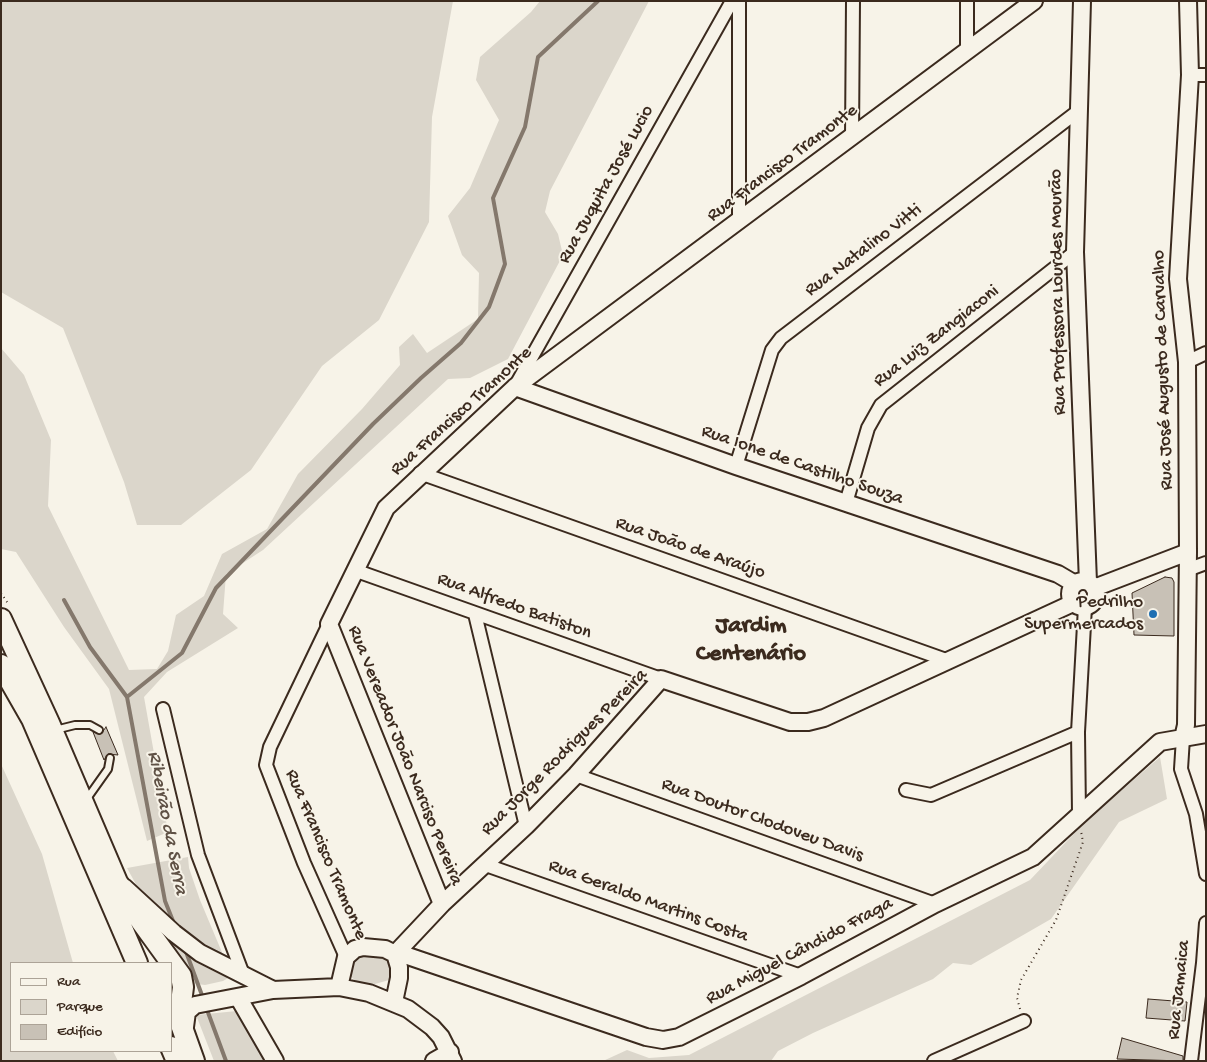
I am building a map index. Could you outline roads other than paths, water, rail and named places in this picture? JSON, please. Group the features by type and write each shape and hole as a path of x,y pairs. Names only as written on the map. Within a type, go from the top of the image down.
{"main road":[{"path":"1,620 52,730 117,882 140,921 171,962"},
{"path":"1,665 32,719 137,962"},
{"path":"113,905 144,962"},
{"path":"172,964 181,976 183,987 177,1061"},
{"path":"178,1044 194,1061"}],"street":[{"name":"Rua Juquita José Lucio","path":"515,387 732,1"},
{"path":"739,1 739,222"},
{"path":"852,138 854,1"},
{"path":"967,1 967,50"},
{"name":"Rua Francisco Tramonte","path":"346,957 304,863 266,765 270,747 354,570 386,508 420,473 515,387 1034,1"},
{"name":"Rua Professora Lourdes Mourão","path":"1079,605 1070,595 1086,585 1075,252 1077,112 1082,1"},
{"name":"Rua José Augusto de Carvalho","path":"1183,738 1186,725 1188,570 1187,362 1178,279 1198,75 1188,1"},
{"name":"Rua Natalino Vitti","path":"736,466 772,350 781,338 1077,112"},
{"name":"Rua Luiz Zangiaconi","path":"846,503 868,428 881,405 1075,252"},
{"path":"1187,362 1206,353"},
{"name":"Rua Ione de Castilho Souza","path":"515,387 736,466 1086,585"},
{"name":"Rua João de Araújo","path":"420,473 946,660"},
{"path":"1079,814 1079,605 1095,600 1086,585 1188,552"},
{"path":"1188,570 1206,563"},
{"name":"Rua Alfredo Batiston","path":"354,570 661,680"},
{"name":"Rua Jorge Rodrigues Pereira","path":"395,953 442,904 526,826 576,775 661,680 790,722 808,722 824,718 946,660 1079,605"},
{"path":"475,614 526,826"},
{"name":"Rua Vereador João Narciso Pereira","path":"329,624 442,904"},
{"path":"163,709 198,856 244,976"},
{"path":"906,790 930,795 1078,732"},
{"name":"Rua Miguel Cândido Fraga","path":"395,953 654,1039 672,1039 689,1034 935,904 1033,857 1160,742 1206,734"},
{"path":"1183,738 1181,769 1196,814 1206,874"},
{"name":"Rua Doutor Clodoveu Davis","path":"576,775 935,904"},
{"name":"Rua Geraldo Martins Costa","path":"483,864 800,976"},
{"path":"117,882 200,954 273,990"},
{"name":"Rua Jamaica","path":"1191,1061 1206,922"},
{"path":"339,987 346,957 355,949 363,946 385,949 395,953 399,967 399,978 394,1002"},
{"path":"182,1004 238,997 273,990 339,987 369,992 394,1002 432,1027 451,1057 434,1061"},
{"path":"238,997 275,1061"},
{"path":"934,1061 1024,1021"}],"lane":[{"path":"52,730 90,725 99,730"},
{"path":"84,803 108,769 110,758"}],"waterway":[{"path":"127,697 182,653 216,588 373,424 461,343 489,307 505,264 493,198 525,127 538,57 598,1"},
{"name":"Ribeirão da Serra","path":"64,600 90,647 127,697 165,901 175,926"},
{"name":"Ribeirão da Serra","path":"185,949 203,998"},
{"name":"Ribeirão da Serra","path":"206,1007 226,1061"}],"place":[{"name":"Pedrilho Supermercados","path":"1153,614"}],"district":[{"name":"Jardim Centenário","path":"751,641"}]}
